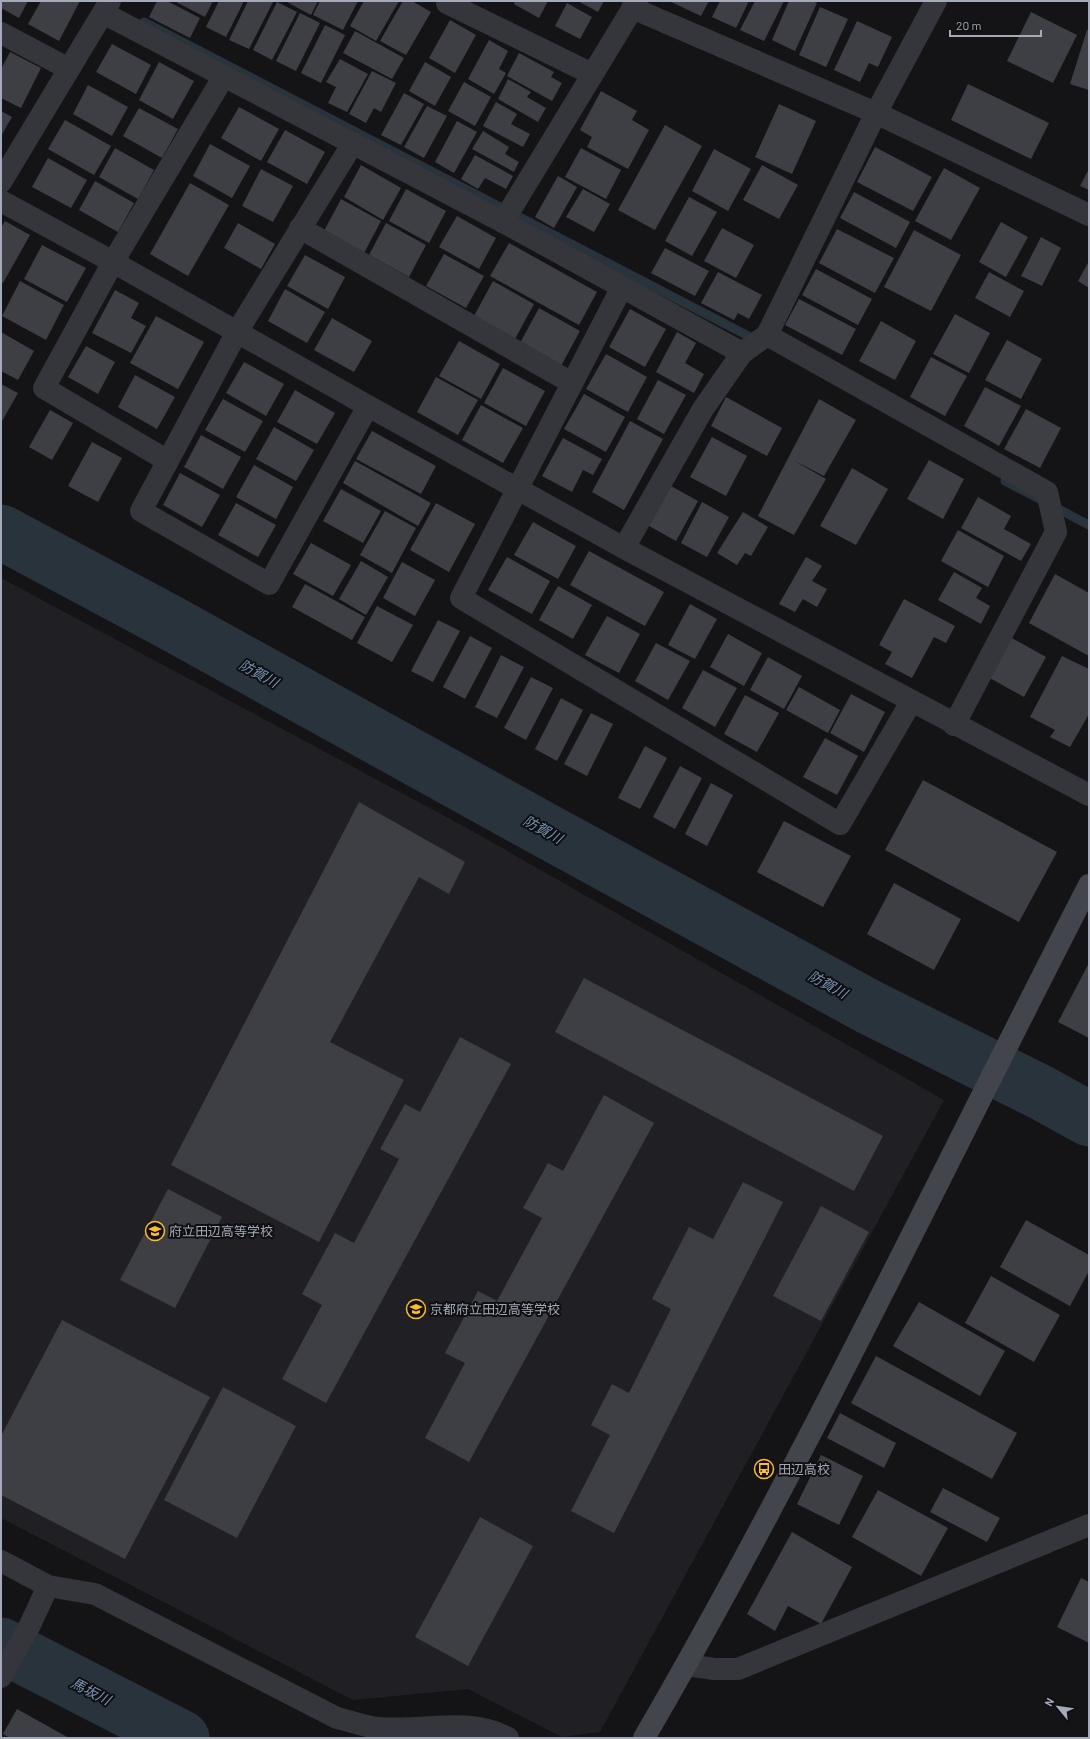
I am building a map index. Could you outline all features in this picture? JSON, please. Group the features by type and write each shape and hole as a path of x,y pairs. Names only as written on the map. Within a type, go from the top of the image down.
{"street":[{"path":"624,548 703,409 742,353 767,335 876,113 936,1"},
{"path":"446,2 592,74"},
{"path":"503,222 634,5 876,113 1089,214"},
{"path":"1,182 107,7 224,76 503,222 742,353"},
{"path":"1,33 70,69"},
{"path":"168,461 44,388 113,262 224,76"},
{"path":"353,143 237,332 141,511 269,584 368,406"},
{"path":"1,201 113,262 624,548 954,725 1089,795"},
{"path":"300,228 572,383"},
{"path":"622,287 461,598 840,824 911,702"},
{"path":"767,335 1047,492 1056,532 954,725"},
{"path":"644,1738 686,1665 789,1474 1089,885"},
{"path":"686,1665 714,1669 738,1669 1089,1525"},
{"path":"1,1561 48,1586 95,1594 337,1718 378,1728 461,1726 496,1731 508,1738"},
{"path":"2,1676 30,1625 48,1586"}],"shaded area":[{"name":"京都府立田辺高等学校","path":"1,578 467,828 944,1100 600,1732 562,1737 468,1689 353,1700 1,1518"}],"building":[{"path":"1,1 28,1 19,18 1,8"},
{"path":"41,1 80,1 59,41 28,24"},
{"path":"157,1 167,1 200,18 190,38 149,17"},
{"path":"174,1 213,1 205,17"},
{"path":"219,1 244,1 226,37 206,27"},
{"path":"248,1 273,2 249,49 229,40"},
{"path":"285,1 318,1 311,15"},
{"path":"320,1 358,1 343,30 313,15"},
{"path":"364,1 399,1 376,41 350,26"},
{"path":"403,1 412,1 431,12 406,55 380,41"},
{"path":"515,1 548,1 539,18 514,4"},
{"path":"578,1 604,1 598,12"},
{"path":"669,1 709,1 701,16"},
{"path":"720,1 749,1 736,28 712,17"},
{"path":"755,1 784,1 764,41 740,30"},
{"path":"789,1 812,1 817,3 795,51 772,40"},
{"path":"277,2 297,12 272,60 253,50"},
{"path":"567,3 592,17 580,39 555,26"},
{"path":"820,7 848,19 826,67 799,55"},
{"path":"1031,12 1077,35 1053,83 1007,61"},
{"path":"300,13 320,23 296,71 276,61"},
{"path":"450,20 476,35 455,73 429,58"},
{"path":"857,21 892,37 878,67 869,63 860,82 834,70"},
{"path":"325,25 345,35 321,83 301,73"},
{"path":"1087,30 1089,31 1089,90 1070,84"},
{"path":"355,31 404,58 392,79 343,53"},
{"path":"489,40 508,51 499,69 506,73 494,94 468,79"},
{"path":"112,44 151,65 136,94 96,72"},
{"path":"10,52 41,68 21,108 1,98 1,69"},
{"path":"519,53 554,72 551,77 562,83 552,101 507,76"},
{"path":"340,59 368,74 347,112 328,103 336,87 326,82"},
{"path":"159,62 194,81 173,119 139,100"},
{"path":"425,62 451,77 435,106 409,91"},
{"path":"372,71 396,83 381,112 374,108 366,123 349,114"},
{"path":"508,79 531,92 527,97 546,108 538,122 498,99"},
{"path":"464,82 491,97 475,126 448,111"},
{"path":"968,84 1049,123 1031,159 951,120"},
{"path":"88,85 128,107 112,136 73,114"},
{"path":"601,91 637,111 632,120 649,130 628,169 587,147 592,137 580,130"},
{"path":"404,93 424,104 401,145 381,135"},
{"path":"496,102 517,114 511,124 530,134 523,147 483,126"},
{"path":"779,104 816,121 792,174 755,157"},
{"path":"427,106 447,116 424,158 404,147"},
{"path":"239,107 279,129 261,161 221,138"},
{"path":"139,108 178,129 162,158 123,136"},
{"path":"1,111 12,117 1,136"},
{"path":"65,120 111,146 94,175 48,149"},
{"path":"457,121 477,132 454,173 435,162"},
{"path":"665,125 702,146 655,230 618,210"},
{"path":"285,130 325,152 307,184 267,162"},
{"path":"483,131 509,147 505,154 519,162 514,172 472,149"},
{"path":"210,144 250,166 232,198 193,176"},
{"path":"875,147 932,177 913,211 857,182"},
{"path":"115,148 154,170 138,199 99,177"},
{"path":"581,148 621,170 606,199 565,177"},
{"path":"714,149 751,169 728,211 692,191"},
{"path":"475,155 513,176 506,189 485,178 478,189 461,179"},
{"path":"48,158 87,180 71,208 32,187"},
{"path":"361,165 401,188 383,220 344,197"},
{"path":"762,165 798,185 779,219 743,200"},
{"path":"944,168 980,188 951,240 915,221"},
{"path":"261,169 293,186 273,222 242,206"},
{"path":"1089,169 1089,190 1080,186"},
{"path":"558,176 577,187 554,228 535,217"},
{"path":"95,181 134,203 118,232 79,210"},
{"path":"190,183 229,205 188,276 150,254"},
{"path":"406,189 446,211 429,243 389,221"},
{"path":"583,189 610,204 594,232 566,217"},
{"path":"854,192 910,222 896,248 840,218"},
{"path":"689,197 717,212 692,256 665,241"},
{"path":"341,199 381,221 364,253 324,231"},
{"path":"457,216 496,238 479,269 439,247"},
{"path":"5,221 30,235 3,283 1,282 1,228"},
{"path":"1001,222 1028,237 1006,277 979,262"},
{"path":"238,223 275,244 261,269 224,248"},
{"path":"386,223 426,245 409,277 369,255"},
{"path":"722,228 754,245 736,278 704,261"},
{"path":"837,229 894,258 875,293 819,263"},
{"path":"914,230 961,255 931,311 884,287"},
{"path":"1041,237 1061,248 1042,286 1021,276"},
{"path":"509,243 597,292 579,325 490,276"},
{"path":"42,245 86,268 67,302 24,279"},
{"path":"665,248 709,271 695,296 651,273"},
{"path":"444,254 484,276 466,308 426,286"},
{"path":"305,255 345,277 328,309 287,286"},
{"path":"1089,261 1089,288 1078,281"},
{"path":"816,269 872,299 858,325 802,295"},
{"path":"718,272 762,295 749,319 738,313 734,320 701,303"},
{"path":"989,272 1024,291 1010,317 975,298"},
{"path":"20,281 64,305 46,340 2,316"},
{"path":"493,281 534,304 515,339 474,316"},
{"path":"285,289 325,312 307,343 268,321"},
{"path":"115,290 139,303 131,318 146,326 131,353 92,333"},
{"path":"799,299 856,329 842,355 785,325"},
{"path":"539,308 580,331 561,366 520,343"},
{"path":"630,309 666,329 645,367 609,347"},
{"path":"955,314 990,333 969,373 933,354"},
{"path":"156,316 204,342 178,389 130,363"},
{"path":"332,318 372,341 354,372 314,350"},
{"path":"881,321 916,341 895,380 859,361"},
{"path":"1,332 34,351 18,380 1,371"},
{"path":"677,332 696,343 685,363 704,374 694,393 656,372"},
{"path":"1007,340 1042,359 1021,399 985,380"},
{"path":"459,341 500,364 481,399 439,376"},
{"path":"86,346 115,362 98,394 68,377"},
{"path":"606,354 647,377 628,412 586,389"},
{"path":"931,357 967,376 945,416 910,397"},
{"path":"244,362 284,384 266,416 226,393"},
{"path":"503,368 545,391 526,426 484,403"},
{"path":"135,375 175,397 157,429 118,407"},
{"path":"436,377 478,400 458,435 417,412"},
{"path":"658,380 686,395 664,434 637,419"},
{"path":"1,384 18,393 1,423"},
{"path":"985,387 1021,406 999,446 964,426"},
{"path":"295,390 335,413 317,444 277,422"},
{"path":"584,394 625,417 606,452 564,429"},
{"path":"726,397 782,428 767,456 711,426"},
{"path":"223,399 263,421 245,452 205,430"},
{"path":"819,399 856,420 824,476 793,460 826,479 794,535 758,516"},
{"path":"481,405 523,428 503,463 462,440"},
{"path":"1026,409 1061,428 1040,468 1004,449"},
{"path":"50,410 73,423 52,460 29,447"},
{"path":"630,421 663,439 624,510 592,492"},
{"path":"274,427 314,450 296,481 256,459"},
{"path":"372,431 436,466 421,494 356,459"},
{"path":"201,435 241,457 223,489 184,467"},
{"path":"712,437 747,456 726,496 690,477"},
{"path":"563,438 602,459 593,475 583,470 572,492 542,476"},
{"path":"92,442 122,458 98,502 68,486"},
{"path":"929,460 964,479 943,519 907,499"},
{"path":"355,461 431,503 418,526 343,483"},
{"path":"254,465 293,487 276,519 236,497"},
{"path":"852,468 888,489 856,545 820,526"},
{"path":"180,473 220,495 202,527 163,505"},
{"path":"671,486 698,501 676,541 649,526"},
{"path":"341,489 381,511 363,543 323,521"},
{"path":"978,497 1011,516 1004,529 1031,544 1021,561 961,528"},
{"path":"702,502 729,517 707,557 681,543"},
{"path":"236,503 276,525 258,557 218,535"},
{"path":"436,503 475,524 449,572 410,550"},
{"path":"385,511 416,528 392,573 360,555"},
{"path":"743,512 768,527 751,556 745,553 737,565 717,553"},
{"path":"533,522 576,546 558,579 514,555"},
{"path":"958,530 1004,556 988,587 941,561"},
{"path":"311,543 351,565 333,596 293,574"},
{"path":"589,551 664,592 645,626 570,585"},
{"path":"507,557 550,581 532,614 488,590"},
{"path":"806,557 822,566 812,581 827,589 817,607 803,599 795,612 779,604"},
{"path":"361,561 388,577 366,615 339,599"},
{"path":"402,562 435,580 415,616 383,598"},
{"path":"954,572 982,588 976,598 990,606 981,624 938,600"},
{"path":"1055,574 1089,593 1089,656 1029,623"},
{"path":"305,584 365,617 352,640 292,607"},
{"path":"558,586 592,605 573,639 539,620"},
{"path":"904,599 955,626 946,643 934,637 912,678 885,664 892,652 879,645"},
{"path":"690,604 717,619 695,659 668,645"},
{"path":"377,606 413,625 392,662 357,643"},
{"path":"607,616 640,634 619,673 585,655"},
{"path":"438,620 460,631 433,682 411,671"},
{"path":"728,634 762,653 744,686 710,667"},
{"path":"470,636 492,648 465,699 443,687"},
{"path":"1010,637 1046,657 1024,697 988,677"},
{"path":"656,643 690,661 668,700 635,681"},
{"path":"501,655 524,667 497,718 475,707"},
{"path":"1062,656 1089,669 1089,714 1070,747 1050,737 1055,730 1030,717"},
{"path":"768,657 802,676 784,709 750,690"},
{"path":"703,670 737,688 715,727 682,708"},
{"path":"531,677 553,688 526,740 504,728"},
{"path":"799,687 840,710 828,733 786,710"},
{"path":"851,694 885,712 864,752 830,733"},
{"path":"745,695 779,713 757,752 724,734"},
{"path":"561,698 583,710 557,761 535,749"},
{"path":"591,713 613,724 587,776 564,764"},
{"path":"825,738 858,756 837,795 803,777"},
{"path":"645,746 667,758 640,809 618,798"},
{"path":"680,766 702,778 675,829 653,817"},
{"path":"923,780 1057,852 1019,922 885,850"},
{"path":"711,783 733,795 707,846 685,834"},
{"path":"359,802 465,862 449,894 419,877 330,1042 404,1080 319,1242 171,1165"},
{"path":"784,821 851,856 823,907 757,872"},
{"path":"894,883 961,919 934,970 867,934"},
{"path":"1089,963 1089,1038 1058,1022"},
{"path":"584,978 883,1136 854,1191 555,1032"},
{"path":"460,1037 511,1064 326,1403 282,1379 322,1305 302,1294 335,1233 354,1243 399,1159 380,1149 405,1104 420,1112"},
{"path":"604,1095 654,1123 469,1462 425,1438 465,1363 445,1353 478,1291 497,1301 542,1218 523,1208 548,1163 563,1171"},
{"path":"743,1182 783,1202 614,1533 571,1511 610,1435 591,1425 612,1384 629,1393 671,1309 652,1299 689,1227 713,1239"},
{"path":"168,1189 222,1217 175,1308 120,1280"},
{"path":"821,1206 869,1232 821,1321 773,1296"},
{"path":"1026,1220 1089,1255 1089,1271 1070,1306 1000,1267"},
{"path":"991,1276 1060,1315 1034,1362 965,1323"},
{"path":"919,1302 1005,1351 980,1396 893,1346"},
{"path":"62,1320 210,1397 125,1559 1,1495 1,1436"},
{"path":"876,1356 1017,1433 992,1479 851,1403"},
{"path":"223,1387 296,1426 237,1538 164,1500"},
{"path":"840,1413 896,1443 884,1468 827,1438"},
{"path":"821,1455 863,1476 839,1525 797,1504"},
{"path":"943,1488 1000,1518 987,1542 930,1512"},
{"path":"878,1490 948,1528 921,1576 852,1537"},
{"path":"480,1517 533,1546 468,1666 415,1637"},
{"path":"792,1532 852,1567 821,1624 788,1606 775,1631 747,1614"},
{"path":"1081,1578 1089,1582 1089,1643 1057,1627"},
{"path":"17,1709 69,1738 10,1738 3,1734"}],"waterway":[{"path":"144,22 758,341"},
{"path":"1005,481 1089,525"},
{"name":"防賀川","path":"1,532 171,623 869,1007 1042,1093 1089,1119"},
{"name":"馬坂川","path":"1,1645 182,1738"}],"place":[{"name":"府立田辺高等学校","path":"155,1231"},
{"name":"京都府立田辺高等学校","path":"416,1309"},
{"name":"田辺高校","path":"764,1469"}]}
